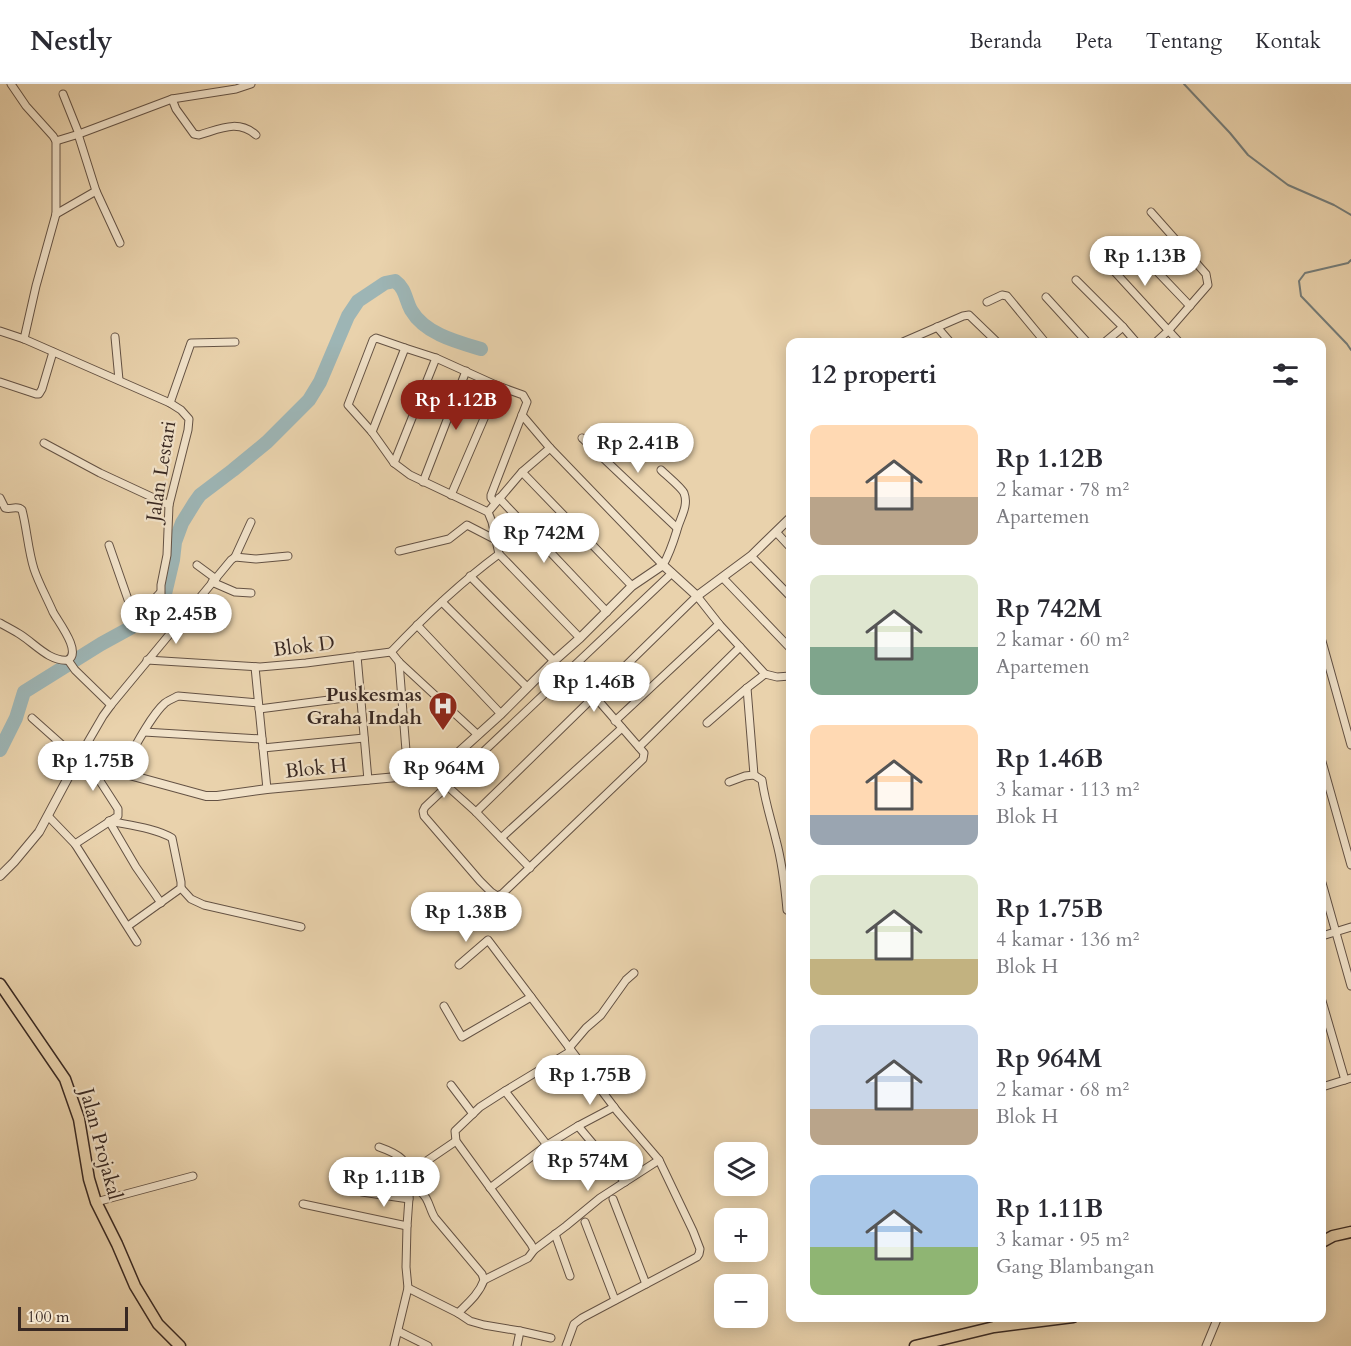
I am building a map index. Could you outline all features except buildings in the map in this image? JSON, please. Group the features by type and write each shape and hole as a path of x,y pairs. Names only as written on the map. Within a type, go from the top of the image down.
{"main road":[{"name":"Jalan Projakal","path":"0,984 65,1079 79,1119 89,1179 96,1202 135,1286 158,1324 180,1346"},
{"path":"1326,1240 1351,1232"},
{"path":"915,1346 994,1328 1037,1322"}],"street":[{"path":"11,84 26,106 56,141 56,214 24,339"},
{"path":"56,141 172,99 236,89 250,84"},
{"path":"63,94 96,191 120,243"},
{"path":"172,99 176,109 194,134 199,135 236,125 256,135"},
{"path":"56,214 96,191"},
{"path":"1151,212 1206,274 1208,285 1160,338"},
{"path":"1128,241 1190,306"},
{"path":"1103,259 1175,338"},
{"path":"1076,280 1133,338"},
{"path":"987,303 1007,296 1042,338"},
{"path":"1046,297 1083,338"},
{"path":"912,338 969,315 993,338"},
{"path":"937,327 947,338"},
{"path":"1111,338 1123,327"},
{"name":"Jalan Lestari","path":"0,331 24,339 170,403 182,410 189,419 169,505 167,555 161,594"},
{"path":"115,337 119,380"},
{"path":"580,638 499,554 488,512 423,482 394,463 372,432 348,405 373,340 376,338 436,358 524,395 527,402 491,498 497,501 607,612"},
{"path":"170,403 191,343 235,342"},
{"path":"372,432 405,348"},
{"path":"0,382 39,393 53,352"},
{"path":"394,463 436,358"},
{"path":"423,482 466,371"},
{"path":"451,495 498,386"},
{"path":"522,415 550,448 663,565 697,596 719,624 765,674 786,676"},
{"path":"582,438 677,528"},
{"path":"45,443 100,473 169,505"},
{"path":"488,512 522,472 550,448"},
{"path":"661,470 684,492 685,507 669,555 663,565"},
{"path":"522,472 632,586"},
{"path":"0,498 5,508 17,507 22,510 34,569 72,646 72,658 68,661 56,659 24,636 0,623"},
{"path":"0,876 39,832 103,716 147,660 235,557 251,522"},
{"path":"476,812 697,596 751,556 786,522"},
{"path":"399,551 449,539 466,525 496,540"},
{"path":"776,532 786,543"},
{"path":"109,545 132,611 138,614 161,594 176,626"},
{"path":"478,735 391,652 470,576 499,554"},
{"path":"235,557 256,559 288,556"},
{"path":"751,556 786,592"},
{"path":"197,565 214,580 235,592 251,592"},
{"name":"Blok H","path":"78,759 206,796 408,776 432,770 449,760 501,714 632,586 663,565"},
{"path":"570,669 644,753 642,759 530,868 497,896 480,881 424,816 425,807 447,785 570,669 672,573"},
{"path":"470,576 554,661"},
{"path":"723,578 786,644"},
{"path":"442,602 527,687"},
{"path":"615,721 719,624"},
{"path":"417,625 501,714"},
{"path":"639,747 740,647"},
{"name":"Blok D","path":"147,660 255,667 391,652"},
{"path":"1326,655 1351,745"},
{"path":"357,656 368,780"},
{"path":"68,661 111,705"},
{"path":"399,662 408,776"},
{"path":"255,667 267,789"},
{"path":"707,723 765,674"},
{"path":"747,688 754,775"},
{"path":"121,772 144,732 165,704 178,696 259,706 360,696"},
{"path":"32,718 78,759"},
{"path":"501,838 622,728"},
{"path":"144,732 262,739"},
{"path":"263,747 364,738"},
{"path":"75,844 118,816 118,809 89,764"},
{"path":"432,770 530,868"},
{"path":"729,782 754,775 762,780 765,800 777,841 786,902"},
{"path":"1326,785 1351,865"},
{"path":"48,816 75,844 137,942"},
{"path":"109,821 156,831 172,838 182,888 191,899 204,905 301,927"},
{"path":"109,821 136,867 161,903"},
{"path":"128,926 182,888"},
{"path":"1326,898 1351,986"},
{"path":"1326,935 1351,927"},
{"path":"459,965 488,940 614,1107 659,1160 700,1250 697,1257 582,1318 574,1324 566,1346"},
{"path":"534,1250 456,1142 455,1131 480,1107 570,1049 586,1028 601,1015 626,980 634,973"},
{"path":"444,1006 462,1037 531,997"},
{"path":"1326,1013 1348,1079 1326,1087"},
{"path":"451,1085 473,1114"},
{"path":"505,1091 547,1145"},
{"path":"490,1188 547,1145 614,1107"},
{"path":"578,1126 625,1182"},
{"path":"409,1173 456,1142"},
{"path":"379,1147 398,1154 408,1167 410,1184 406,1267 408,1288 394,1346"},
{"path":"484,1280 528,1258 534,1250 600,1198 659,1160"},
{"path":"96,1202 193,1176"},
{"path":"410,1184 426,1198 430,1212 482,1274 484,1280 482,1286 458,1313"},
{"path":"362,1192 409,1199"},
{"path":"613,1199 646,1284"},
{"path":"303,1204 407,1226"},
{"path":"585,1222 615,1300"},
{"path":"555,1234 570,1276"},
{"path":"408,1288 470,1321 551,1338"},
{"path":"1206,1346 1216,1322"},
{"path":"398,1331 428,1346"},
{"path":"517,1346 520,1331"}],"waterway":[{"path":"1184,84 1248,155 1288,185 1351,215"},
{"path":"1351,260 1348,263 1305,273 1299,281 1301,296 1351,350"},
{"path":"0,750 16,718 24,692 132,627 165,594 175,542 182,523 195,502 200,495 267,442 309,400 320,382 348,316 358,301 385,283 395,281 403,291 411,310 424,325 442,336 481,349"}],"place":[{"name":"Puskesmas Graha Indah","path":"443,732"}]}
